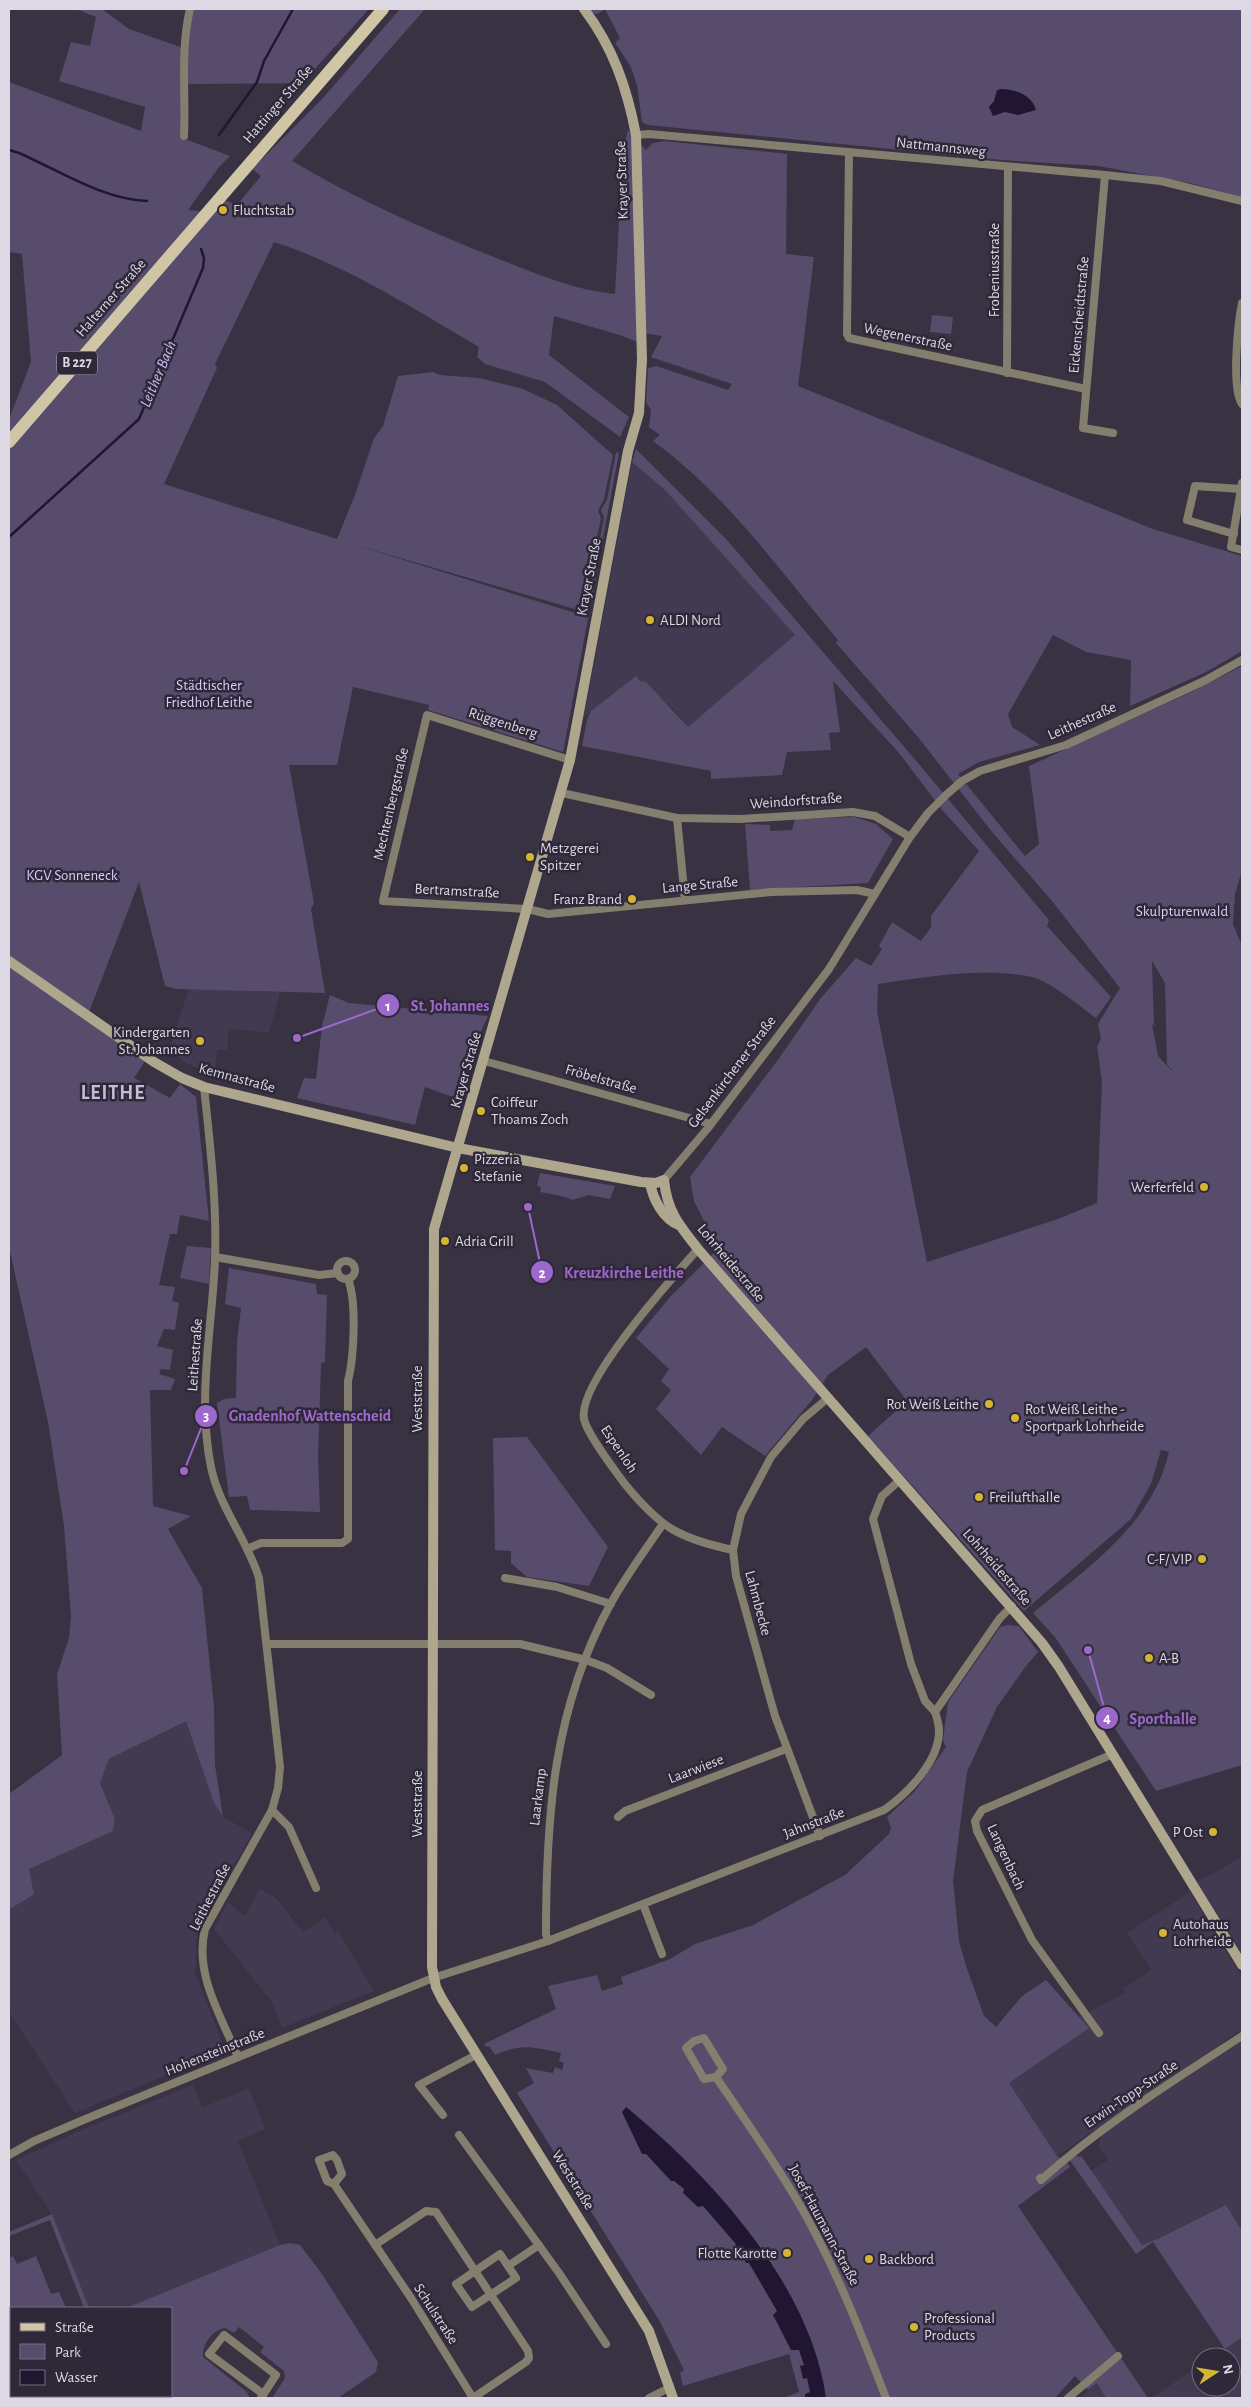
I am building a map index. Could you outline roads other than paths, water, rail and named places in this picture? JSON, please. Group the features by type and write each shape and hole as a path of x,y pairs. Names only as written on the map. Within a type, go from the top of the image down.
{"main road":[{"name":"Hattinger Straße","path":"199,221 383,9"},
{"name":"Halterner Straße","path":"9,442 199,221"}],"street":[{"path":"184,136 186,96 183,47 190,9"},
{"name":"Krayer Straße","path":"458,1148 562,793 570,760 628,451 639,414 642,340 636,135 631,108 609,44 584,9"},
{"name":"Nattmannsweg","path":"636,135 659,134 1161,181 1242,201"},
{"name":"Wegenerstraße","path":"849,152 846,334 849,338 1086,389"},
{"name":"Frobeniusstraße","path":"1007,373 1008,167"},
{"name":"Eickenscheidtstraße","path":"1105,175 1083,428 1113,433"},
{"path":"1242,303 1236,344 1238,395 1242,404"},
{"path":"1234,534 1187,520 1195,486 1242,486 1239,521 1231,547 1242,550"},
{"name":"Leithestraße","path":"936,806 962,781 980,770 1066,745 1204,681 1242,660"},
{"name":"Rüggenberg","path":"428,715 570,760"},
{"name":"Mechtenbergstraße","path":"384,901 428,715"},
{"name":"Weindorfstraße","path":"562,793 677,818 741,819 853,812 883,820 910,837"},
{"name":"Gelsenkirchener Straße","path":"664,1180 711,1124 830,969 910,837 936,806"},
{"path":"677,818 685,900"},
{"name":"Lange Straße","path":"528,909 548,914 685,900 814,891 857,890 875,894"},
{"name":"Bertramstraße","path":"384,901 528,909"},
{"name":"Kemnastraße","path":"9,961 154,1062 182,1078 204,1087 458,1148"},
{"name":"Fröbelstraße","path":"484,1061 711,1124"},
{"name":"Leithestraße","path":"204,1087 214,1166 215,1257 205,1381 207,1439 218,1492 247,1549 259,1578 280,1767 272,1810 206,1929 201,1945 202,1969 238,2057"},
{"path":"458,1148 650,1183 664,1180"},
{"name":"Weststraße","path":"458,1148 434,1229 433,1978 442,1999 476,2055 645,2324 654,2343 671,2393"},
{"name":"Lohrheidestraße","path":"664,1180 666,1200 680,1226 828,1398 1012,1606 1059,1667 1242,1965"},
{"name":"Lohrheidestraße","path":"650,1183 652,1195 670,1222 680,1226"},
{"name":"Espenloh","path":"698,1248 652,1300 611,1358 586,1399 583,1413 587,1427 615,1471 663,1524 691,1540 733,1550"},
{"path":"215,1257 319,1275 338,1273"},
{"path":"342,1262 351,1262 355,1270 354,1274 348,1279 342,1278 338,1273 339,1265 342,1262"},
{"path":"247,1549 261,1543 342,1543 348,1539 348,1381 353,1351 352,1291 348,1279"},
{"name":"Lahmbecke","path":"820,1836 786,1749 736,1576 733,1550 741,1514 771,1457 803,1419 828,1398"},
{"name":"Jahnstraße","path":"433,1978 548,1942 820,1836 884,1810 908,1790 923,1773 937,1744 940,1731 935,1712 925,1701 911,1664 873,1519 882,1496 900,1480"},
{"name":"Laarkamp","path":"548,1942 546,1934 546,1884 551,1796 557,1755 568,1710 586,1660 611,1604 663,1524"},
{"path":"505,1578 557,1587 611,1604"},
{"path":"935,1712 1000,1618 1012,1606"},
{"path":"266,1644 520,1644 586,1660 618,1673 651,1695"},
{"name":"Laarwiese","path":"618,1816 626,1811 786,1749"},
{"name":"Langenbach","path":"1099,2033 1032,1940 977,1832 975,1820 982,1810 1113,1754"},
{"path":"272,1810 289,1827 316,1888"},
{"path":"643,1904 662,1954"},
{"name":"Hohensteinstraße","path":"9,2155 52,2133 433,1978"},
{"name":"Erwin-Topp-Straße","path":"1040,2178 1041,2180 1070,2152 1242,2036"},
{"name":"Josef-Haumann-Straße","path":"704,2038 723,2069 716,2077 704,2079 686,2048 694,2041 704,2038"},
{"path":"443,2115 419,2085 476,2055"},
{"name":"Josef-Haumann-Straße","path":"716,2077 774,2162 820,2241 848,2298 886,2398"},
{"path":"459,2135 539,2245 606,2344"},
{"name":"Schulstraße","path":"334,2184 473,2398"},
{"path":"375,2245 426,2211 433,2211 528,2351 529,2358 526,2362 473,2398"},
{"path":"508,2266 539,2245"},
{"path":"500,2254 516,2278 472,2308 456,2284 475,2271 500,2254"},
{"path":"224,2335 276,2375 262,2396 209,2354 224,2335"},
{"path":"1068,2398 1118,2356"},
{"path":"649,2398 671,2393"}],"water":[{"path":"997,90 1012,90 1027,97 1031,100 1036,110 1018,115 1005,112 993,116 989,107 994,101"},
{"path":"626,2107 691,2166 723,2200 752,2236 779,2275 800,2315 817,2356 826,2398 805,2398 805,2394 810,2392 807,2378 803,2379 800,2366 804,2365 799,2350 791,2350 773,2315 777,2311 749,2263 746,2263 735,2243 703,2206 698,2207 683,2193 684,2189 674,2181 671,2181 646,2154 642,2154 622,2112"}],"waterway":[{"name":"Leither Bach","path":"219,135 257,82 264,61 293,9"},
{"path":"9,150 98,190 130,199 147,201"},
{"name":"Leither Bach","path":"9,537 139,419 203,268 204,258 201,249"}],"place":[{"name":"Fluchtstab","path":"223,210"},
{"name":"ALDI Nord","path":"650,620"},
{"name":"Metzgerei Spitzer","path":"530,857"},
{"name":"Franz Brand","path":"632,899"},
{"name":"St. Johannes","path":"297,1038"},
{"name":"Kindergarten St. Johannes","path":"200,1041"},
{"name":"Coiffeur Thoams Zoch","path":"481,1111"},
{"name":"Pizzeria Stefanie","path":"464,1168"},
{"name":"Werferfeld","path":"1204,1187"},
{"name":"Kreuzkirche Leithe","path":"528,1207"},
{"name":"Adria Grill","path":"445,1241"},
{"name":"Rot Weiß Leithe","path":"989,1404"},
{"name":"Rot Weiß Leithe - Sportpark Lohrheide","path":"1015,1418"},
{"name":"Gnadenhof Wattenscheid","path":"184,1471"},
{"name":"Freilufthalle","path":"979,1497"},
{"name":"C-F/ VIP","path":"1202,1559"},
{"name":"Sporthalle","path":"1088,1650"},
{"name":"A-B","path":"1149,1658"},
{"name":"P Ost","path":"1213,1832"},
{"name":"Autohaus Lohrheide","path":"1163,1933"},
{"name":"Flotte Karotte","path":"787,2253"},
{"name":"Backbord","path":"869,2259"},
{"name":"Professional Products","path":"914,2327"}],"district":[{"name":"LEITHE","path":"113,1093"}],"park label":[{"name":"Städtischer Friedhof Leithe","path":"209,694"},
{"name":"KGV Sonneneck","path":"72,875"},
{"name":"Skulpturenwald","path":"1182,911"}]}
